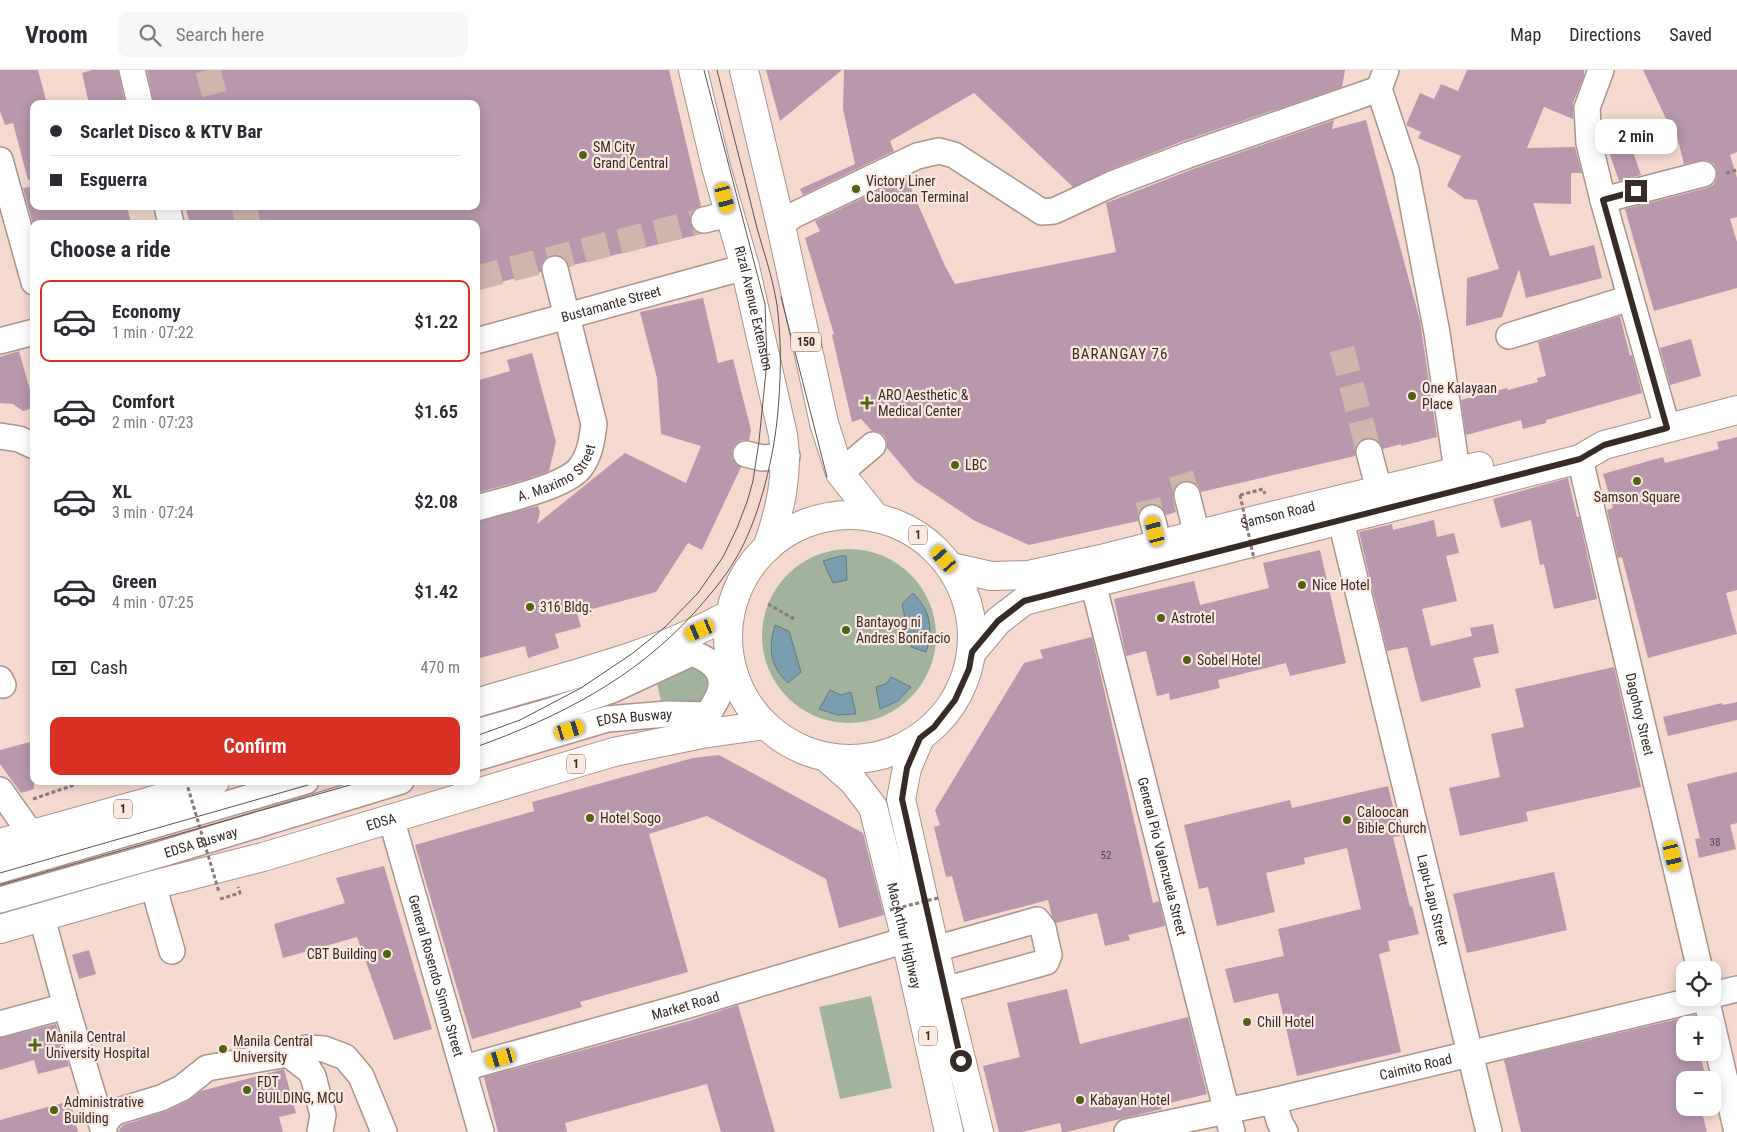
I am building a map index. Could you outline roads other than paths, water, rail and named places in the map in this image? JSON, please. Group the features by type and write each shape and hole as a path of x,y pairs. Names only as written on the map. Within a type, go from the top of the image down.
{"main road":[{"name":"Rizal Avenue Extension","path":"694,70 711,145 717,217 745,267 783,435 786,456 777,519 767,548"},
{"name":"150","path":"744,70 781,226 824,423 840,473 876,518"},
{"name":"Samson Road","path":"972,652 998,621 1024,601 1580,459 1604,445 1737,410"},
{"name":"Samson Road","path":"952,568 991,576 1030,574 1102,559 1577,442 1604,445"},
{"name":"1","path":"846,516 876,518 898,524 918,535 936,550 959,579 969,604 973,636 969,669 955,700 934,727 920,738 903,748 885,755 846,760 827,758 793,746 765,725 753,712 733,675 729,655 728,634 730,614 735,595 743,578 767,548 782,536 799,526 818,520 846,516"},
{"path":"480,702 666,645 730,614"},
{"name":"EDSA","path":"0,929 153,885 263,857 705,725 765,725"},
{"name":"MacArthur Highway","path":"920,738 907,768 902,799 944,990 979,1132"},
{"name":"MacArthur Highway","path":"827,758 852,781 873,807 906,940 949,1132"},
{"name":"1","path":"0,843 202,785"}],"street":[{"path":"132,70 139,100"},
{"path":"1601,70 1587,108 1589,143 1603,200 1667,428"},
{"path":"781,226 792,216 917,156 939,151 954,155 1042,212 1054,211 1112,184 1383,79 1406,170 1437,333 1456,471"},
{"path":"0,160 5,199 30,271"},
{"path":"1603,200 1702,174"},
{"name":"Bustamante Street","path":"480,340 745,267"},
{"name":"A. Maximo Street","path":"480,507 565,480 579,469 592,442 594,424 554,269"},
{"path":"1509,336 1630,298"},
{"path":"0,341 30,333"},
{"path":"0,436 19,439 30,444"},
{"path":"840,473 873,444"},
{"path":"1369,452 1379,490"},
{"path":"746,454 762,458 786,456"},
{"name":"Dagohoy Street","path":"1580,459 1698,961"},
{"path":"1187,495 1197,535"},
{"path":"1152,518 1159,544"},
{"name":"Lapu-Lapu Street","path":"1341,521 1490,1132"},
{"name":"General Pio Valenzuela Street","path":"1093,583 1229,1122"},
{"path":"666,645 706,658 714,666 721,678 720,690 705,725"},
{"name":"EDSA Busway","path":"480,731 547,712 612,690 692,653"},
{"name":"EDSA Busway","path":"480,757 607,719 667,714 705,725"},
{"name":"EDSA Busway","path":"0,870 292,785"},
{"name":"EDSA Busway","path":"0,900 165,853 388,785"},
{"path":"5,798 31,834"},
{"name":"General Rosendo Simon Street","path":"391,818 482,1132"},
{"path":"153,885 172,951"},
{"path":"42,918 66,1006 104,1130"},
{"path":"936,949 1037,920 1043,928 1049,955 1046,962 944,990"},
{"name":"Market Road","path":"464,1068 685,1006 906,940"},
{"path":"1721,993 1737,989"},
{"name":"Caimito Road","path":"1127,1132 1229,1122 1273,1101 1676,1005"},
{"path":"0,1024 66,1006"},
{"path":"1707,1006 1737,1132"},
{"path":"104,1130 108,1119 115,1112 161,1098 182,1088 207,1068 288,1054 306,1048 324,1050 345,1057 361,1076 384,1132"},
{"path":"288,1054 309,1070 313,1076 323,1115 320,1132"},
{"path":"1273,1101 1280,1123 1286,1132"}],"water":[{"path":"846,556 847,580 833,583 823,561"},
{"path":"913,593 927,613 929,621 930,636 926,652 911,647 902,604"},
{"path":"775,625 789,631 801,672 788,683 777,670 772,657 771,649"},
{"path":"891,677 911,687 898,701 880,709 876,687 886,684"},
{"path":"830,690 841,695 851,692 856,714 837,715 819,709"}],"tunnel":[{"path":"208,70 216,100"},
{"path":"245,210 247,220"},
{"path":"480,277 704,220"},
{"path":"1342,349 1369,452"},
{"path":"1181,474 1187,495"},
{"path":"1148,500 1152,518"}],"tram line":[{"path":"480,735 520,720 581,688 633,653 664,628 698,593 723,557 747,502 753,481 759,441 767,361 765,304 704,70"},
{"path":"480,745 537,723 566,709 594,694 646,658 694,613 721,581 743,545 757,511 768,474 777,421 780,363 779,319 773,286 717,70"},
{"path":"781,297 827,477"},
{"path":"0,873 308,785"},
{"path":"0,885 350,785"}],"place":[{"name":"SM City Grand Central","path":"583,155"},
{"name":"Victory Liner Caloocan Terminal","path":"856,189"},
{"name":"One Kalayaan Place","path":"1412,396"},
{"name":"ARO Aesthetic & Medical Center","path":"867,403"},
{"name":"LBC","path":"955,465"},
{"name":"Samson Square","path":"1637,481"},
{"name":"Nice Hotel","path":"1302,585"},
{"name":"316 Bldg.","path":"530,607"},
{"name":"Astrotel","path":"1161,618"},
{"name":"Bantayog ni Andres Bonifacio","path":"846,630"},
{"name":"Sobel Hotel","path":"1187,660"},
{"name":"Hotel Sogo","path":"590,818"},
{"name":"Caloocan Bible Church","path":"1347,820"},
{"name":"CBT Building","path":"387,954"},
{"name":"Chill Hotel","path":"1247,1022"},
{"name":"Manila Central University Hospital","path":"35,1045"},
{"name":"Manila Central University","path":"223,1049"},
{"name":"FDT BUILDING, MCU","path":"247,1090"},
{"name":"Kabayan Hotel","path":"1080,1100"},
{"name":"Administrative Building","path":"54,1110"}],"district":[{"name":"BARANGAY 76","path":"1120,354"}]}
